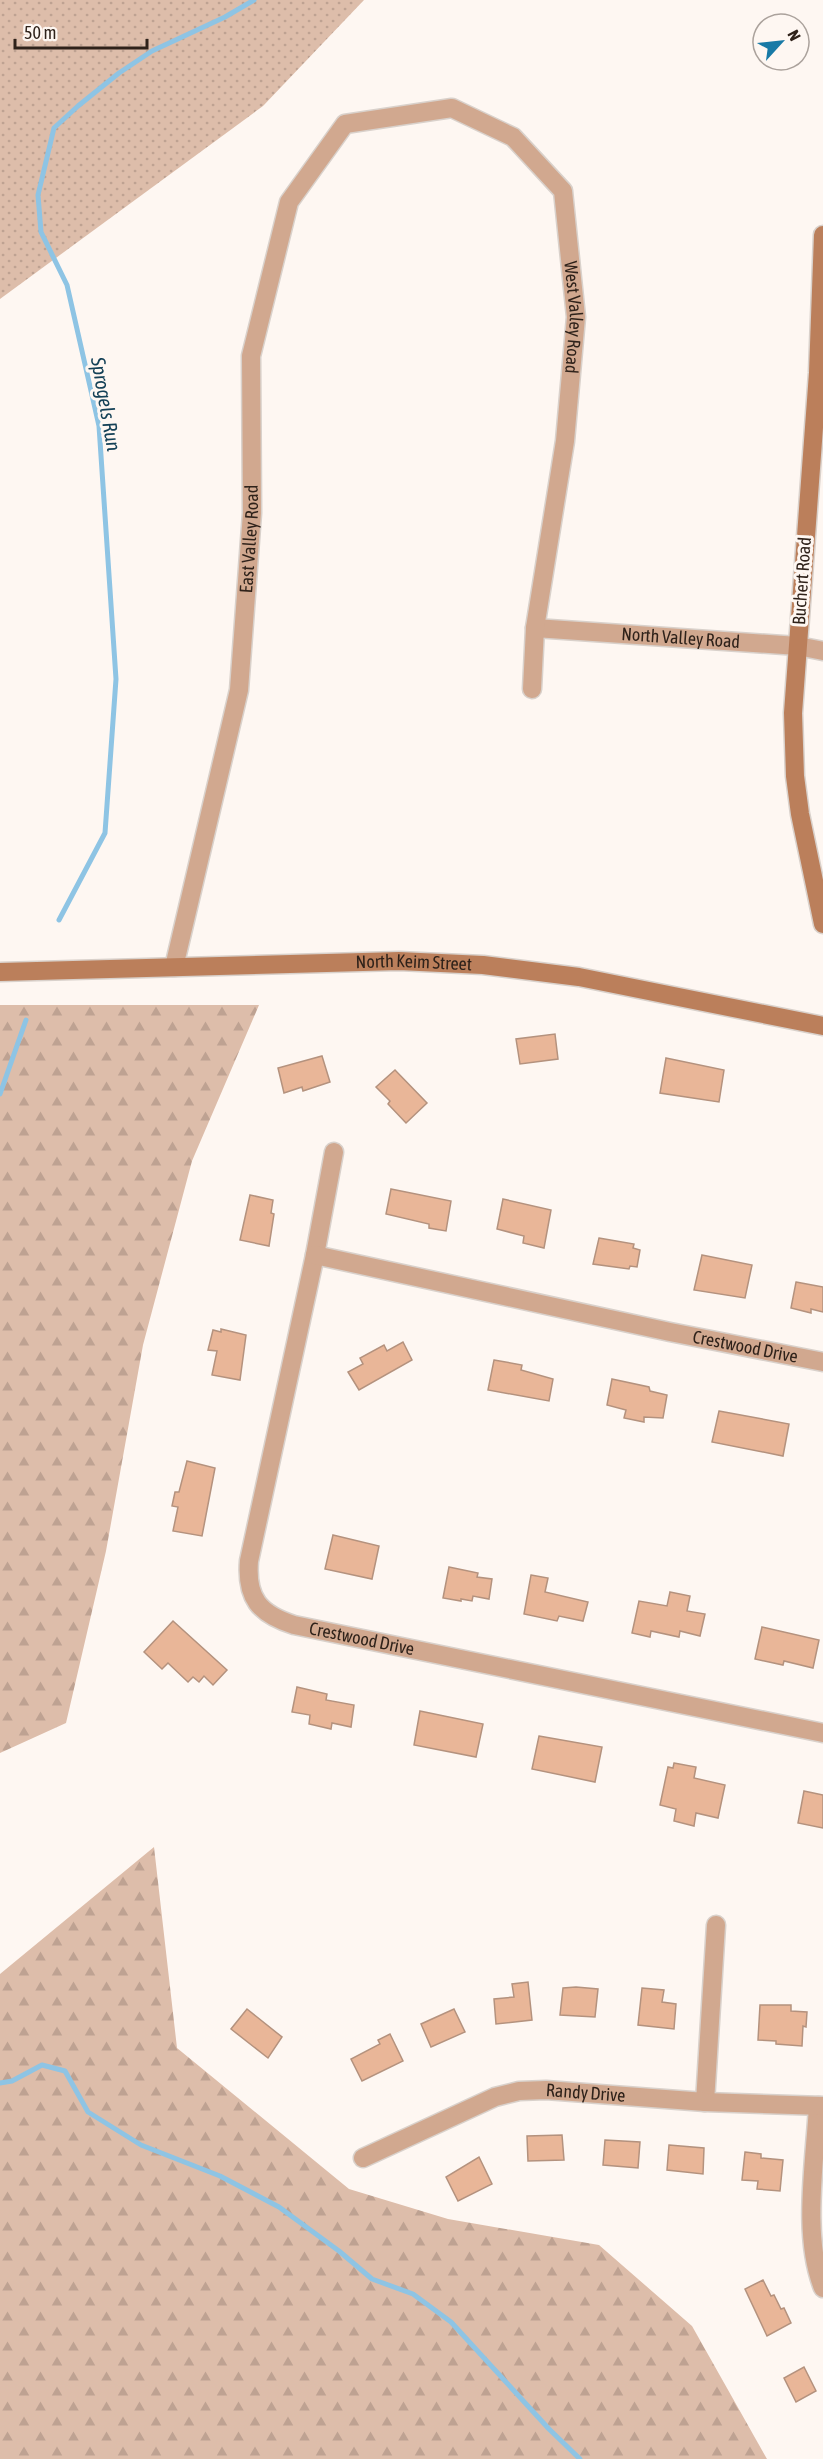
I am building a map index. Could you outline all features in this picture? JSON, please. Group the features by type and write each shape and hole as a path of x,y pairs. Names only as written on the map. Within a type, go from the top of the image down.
{"street":[{"name":"West Valley Road","path":"345,124 452,108 513,137 563,191 576,317 565,441 535,628 532,689"},
{"name":"East Valley Road","path":"174,967 239,690 252,513 251,356 289,202 345,124"},
{"name":"Buchert Road","path":"823,235 818,373 794,713 795,776 802,829 823,924"},
{"name":"North Valley Road","path":"535,628 798,646 823,651"},
{"name":"North Keim Street","path":"0,972 399,961 483,965 579,977 823,1026"},
{"name":"Crestwood Drive","path":"334,1152 315,1255 249,1561 251,1592 260,1607 274,1618 294,1625 823,1733"},
{"name":"Crestwood Drive","path":"315,1255 405,1276 823,1362"},
{"path":"705,2102 716,1926"},
{"name":"Randy Drive","path":"363,2158 495,2097 519,2091 546,2090 705,2102 820,2106"},
{"path":"820,2106 812,2239 814,2265 823,2288"}],"green space":[{"path":"0,0 364,0 263,106 0,299"},
{"path":"0,1005 259,1005 192,1161 143,1345 106,1551 66,1723 0,1753"},
{"path":"154,1847 177,2048 349,2189 448,2219 599,2245 692,2326 767,2459 0,2459 0,1974"}],"building":[{"path":"555,1034 558,1059 520,1064 516,1039"},
{"path":"322,1056 330,1082 303,1091 302,1087 284,1093 278,1068"},
{"path":"666,1058 724,1070 719,1102 660,1093"},
{"path":"395,1070 427,1103 406,1123 376,1087"},
{"path":"391,1189 451,1201 446,1231 429,1228 429,1224 386,1214"},
{"path":"250,1195 273,1200 271,1213 274,1214 269,1246 240,1240"},
{"path":"503,1199 551,1210 544,1248 523,1243 524,1236 497,1229"},
{"path":"599,1238 634,1244 633,1248 640,1250 637,1267 630,1266 629,1269 593,1264"},
{"path":"702,1255 752,1265 745,1298 694,1290"},
{"path":"796,1282 823,1287 823,1312 811,1309 811,1313 791,1308"},
{"path":"221,1329 246,1335 240,1380 212,1375 217,1351 208,1350 213,1330 221,1332"},
{"path":"403,1342 412,1360 359,1390 348,1372 363,1364 360,1358 384,1345 387,1351"},
{"path":"494,1360 522,1365 521,1370 553,1379 549,1401 488,1390"},
{"path":"612,1379 649,1387 650,1391 667,1395 663,1418 644,1417 644,1422 624,1418 626,1410 607,1405"},
{"path":"719,1411 789,1424 783,1456 712,1442"},
{"path":"187,1461 215,1468 202,1536 173,1531 178,1507 172,1506 175,1492 179,1492"},
{"path":"333,1535 379,1546 372,1579 325,1569"},
{"path":"449,1567 478,1573 477,1577 492,1579 489,1599 473,1596 472,1601 443,1598"},
{"path":"531,1575 548,1578 545,1592 588,1602 583,1621 559,1616 557,1621 524,1614"},
{"path":"670,1592 690,1596 687,1611 705,1614 700,1636 680,1631 679,1637 651,1631 650,1637 632,1633 639,1601 667,1606"},
{"path":"173,1621 227,1670 213,1685 204,1676 199,1682 193,1677 188,1682 168,1663 162,1669 144,1652"},
{"path":"762,1627 819,1640 813,1668 784,1661 783,1665 755,1659"},
{"path":"297,1687 327,1694 326,1700 354,1705 351,1727 332,1723 331,1729 309,1724 310,1715 292,1712"},
{"path":"420,1711 483,1724 476,1757 414,1745"},
{"path":"539,1736 602,1747 595,1782 532,1769"},
{"path":"674,1763 696,1767 694,1778 725,1785 718,1818 696,1813 694,1826 674,1821 676,1809 660,1805 668,1767 673,1768"},
{"path":"804,1791 823,1795 823,1828 798,1823"},
{"path":"528,1982 532,2020 496,2024 494,1999 514,1997 512,1984"},
{"path":"563,1988 598,1989 595,2017 560,2015"},
{"path":"642,1988 664,1990 662,2002 676,2004 674,2029 638,2025"},
{"path":"760,2005 791,2005 791,2011 807,2012 806,2027 803,2026 802,2046 758,2040"},
{"path":"247,2009 282,2037 268,2058 231,2029"},
{"path":"454,2009 465,2032 431,2047 421,2024"},
{"path":"390,2034 403,2061 362,2081 351,2059 380,2044 378,2040"},
{"path":"562,2135 564,2160 528,2161 527,2136"},
{"path":"605,2140 640,2142 638,2168 603,2165"},
{"path":"669,2145 704,2148 703,2174 667,2170"},
{"path":"745,2152 761,2154 761,2158 783,2160 780,2191 757,2189 758,2181 742,2180"},
{"path":"479,2157 492,2184 458,2201 446,2177"},
{"path":"763,2280 771,2296 774,2295 781,2309 784,2308 791,2323 767,2336 745,2289"},
{"path":"804,2367 816,2391 796,2402 784,2378"}],"waterway":[{"name":"Sprogels Run","path":"59,920 105,833 116,679 99,426 67,285 41,232 38,195 54,128 78,106 119,73 152,51 225,17 254,0"},
{"name":"Sprogels Run","path":"0,1094 26,1020"},
{"path":"0,2083 12,2081 42,2065 65,2071 88,2112 141,2145 220,2176 279,2207 339,2251 372,2279 413,2294 451,2322 549,2429 580,2459"}]}
